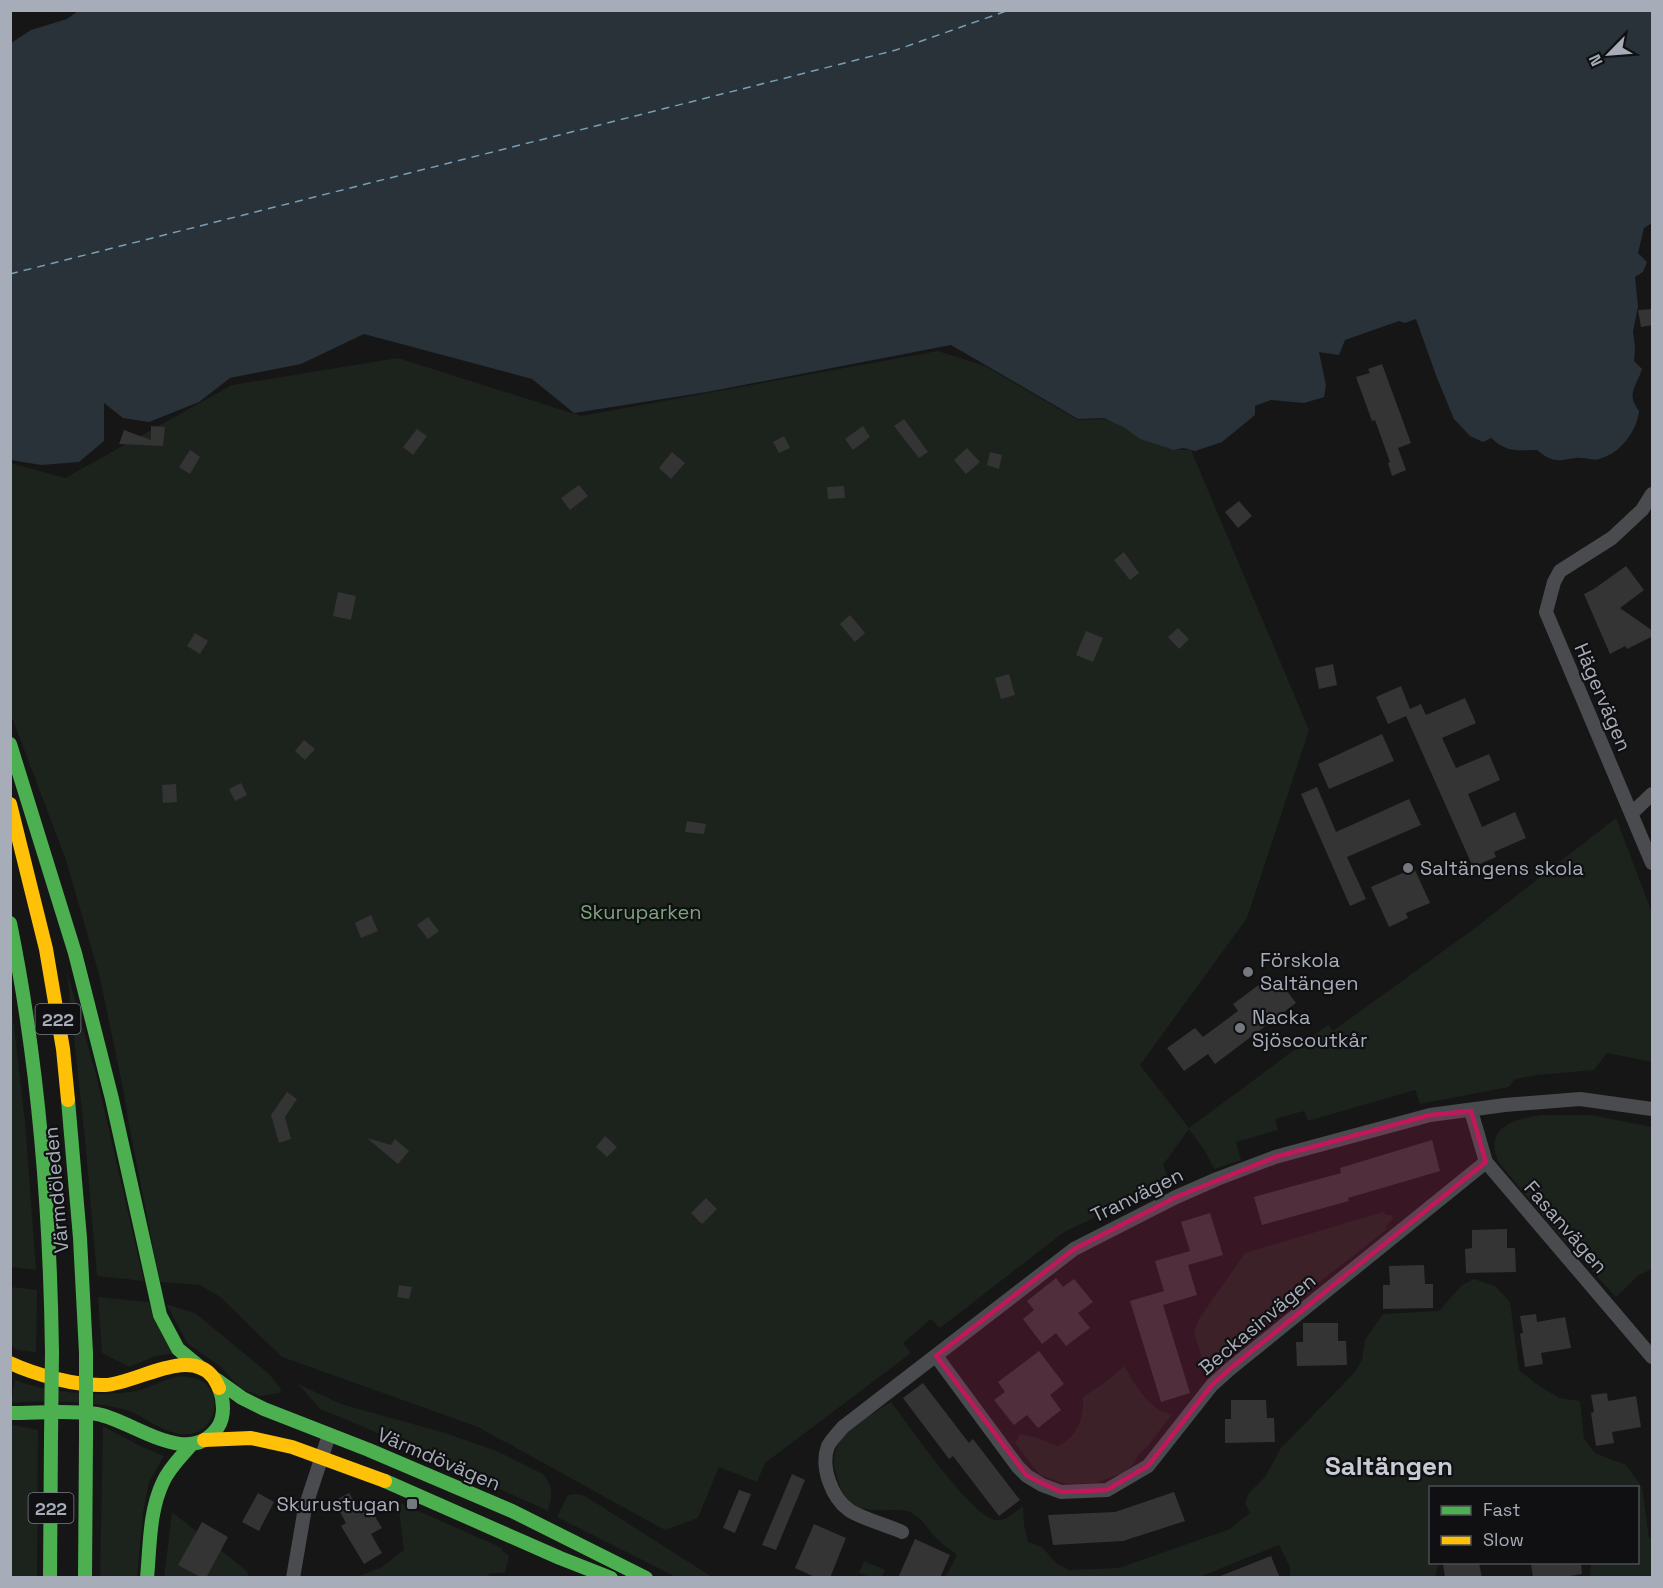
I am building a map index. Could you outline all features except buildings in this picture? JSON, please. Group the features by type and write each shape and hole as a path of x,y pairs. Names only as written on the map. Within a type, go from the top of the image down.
{"main road":[{"name":"Värmdövägen","path":"10,744 75,952 112,1099 157,1303 169,1334 178,1349 217,1380 252,1403 512,1511 646,1578"},
{"name":"Värmdöleden","path":"10,804 46,949 63,1049 80,1238 85,1328 85,1578"},
{"name":"Värmdöleden","path":"10,923 31,1041 40,1117 48,1236 52,1327 50,1578"},
{"path":"10,1363 43,1377 106,1385 174,1365 201,1368"},
{"path":"147,1578 152,1531 162,1483 178,1460 198,1443 212,1436 223,1416 223,1400 217,1380"},
{"name":"Värmdövägen","path":"10,1413 41,1411 105,1415 132,1425 155,1439 170,1443 251,1438 285,1444 361,1470 560,1558 611,1578"}],"street":[{"name":"Hägervägen","path":"1653,494 1642,510 1612,538 1560,571 1554,582 1546,612 1653,863"},
{"path":"1632,813 1653,794"},
{"name":"Tranvägen","path":"902,1532 850,1511 839,1500 826,1471 828,1447 843,1427 1074,1249 1176,1197 1275,1157 1430,1115 1505,1105 1580,1099 1653,1109"},
{"name":"Fasanvägen","path":"1471,1111 1486,1162 1653,1357"},
{"name":"Beckasinvägen","path":"936,1356 1027,1476 1061,1492 1107,1490 1148,1466 1218,1379 1486,1162"},
{"path":"293,1578 305,1508 329,1435"}],"highlighted area":[{"path":"1471,1111 1486,1162 1231,1368 1212,1385 1148,1466 1107,1490 1061,1492 1027,1476 936,1356 1074,1249 1176,1197 1275,1157 1430,1115"}],"green space":[{"name":"Skuruparken","path":"938,351 985,366 1078,420 1108,419 1175,450 1191,450 1309,730 1247,918 1140,1065 1189,1128 1328,1025 1333,1031 1475,928 1616,818 1652,913 1652,1062 1607,1053 1594,1070 1515,1079 1509,1087 1420,1104 1415,1090 1308,1121 1304,1111 1275,1119 1278,1130 1236,1142 1241,1160 1214,1169 1205,1151 1189,1129 1163,1165 1170,1182 1064,1232 940,1328 931,1319 903,1343 911,1353 765,1463 757,1482 719,1467 698,1518 665,1530 478,1427 282,1357 219,1296 199,1285 160,1282 100,978 66,860 11,715 11,463 65,478 232,385 398,358 581,416"},
{"path":"67,972 97,1078 144,1281 97,1276"},
{"path":"11,1001 25,1121 36,1270 11,1267"},
{"path":"1541,1115 1591,1115 1652,1127 1652,1269 1639,1275 1616,1297 1560,1236 1499,1163 1495,1141 1503,1127 1520,1119"},
{"path":"1383,1212 1392,1215 1393,1218 1386,1226 1386,1230 1275,1318 1211,1375 1203,1361 1194,1333 1199,1319 1245,1253"},
{"path":"1474,1279 1495,1286 1510,1302 1519,1370 1559,1398 1580,1401 1584,1439 1595,1453 1626,1465 1642,1487 1649,1538 1652,1538 1652,1577 1590,1577 1590,1564 1639,1564 1639,1486 1429,1486 1429,1564 1439,1564 1435,1577 1290,1577 1290,1567 1279,1545 1199,1577 945,1578 957,1555 936,1538 918,1517 905,1511 870,1510 856,1506 844,1495 838,1480 834,1458 841,1440 865,1418 891,1402 956,1487 984,1514 995,1520 1003,1520 1023,1506 1028,1542 1042,1547 1056,1563 1069,1570 1119,1568 1230,1529 1250,1513 1245,1503 1249,1493 1265,1477 1281,1448 1354,1373 1362,1360 1365,1340 1383,1314 1439,1311 1462,1285"},
{"path":"11,1287 37,1290 36,1352 17,1350 11,1345"},
{"path":"98,1297 149,1302 176,1353 156,1356 129,1367 102,1353"},
{"path":"166,1304 195,1313 269,1374 281,1389 280,1393 260,1396 240,1388 220,1366 188,1344"},
{"path":"1125,1366 1144,1396 1158,1409 1172,1414 1149,1445 1138,1455 1133,1465 1123,1473 1096,1483 1066,1484 1040,1475 1015,1443 1020,1434 1058,1446 1065,1442 1075,1431 1081,1419 1083,1397"},
{"path":"180,1376 203,1382 214,1398 210,1421 198,1432 190,1434 165,1430 134,1413 114,1407 69,1402 11,1403 15,1380 59,1391 111,1394 140,1390"},
{"path":"298,1384 341,1404 445,1433 497,1451 543,1474 551,1491 548,1511 320,1409"},
{"path":"10,1426 38,1430 37,1577 11,1577"},
{"path":"103,1426 164,1456 149,1482 143,1513 137,1577 100,1578"},
{"path":"568,1495 585,1496 712,1577 676,1577 557,1517"},
{"path":"398,1502 502,1548 502,1551 509,1555 505,1573 490,1573 486,1578 357,1577 382,1567 404,1550"},
{"path":"172,1512 247,1571 249,1577 164,1578"},
{"path":"864,1561 885,1570 882,1577 870,1577 859,1573"}],"shaded area":[{"path":"78,11 1652,11 1652,223 1644,228 1638,253 1647,262 1643,272 1635,277 1638,306 1633,332 1634,361 1642,369 1633,395 1639,411 1638,419 1631,434 1620,447 1607,456 1596,459 1555,460 1537,450 1507,448 1491,438 1483,442 1470,436 1454,419 1416,319 1405,323 1399,321 1345,340 1339,355 1319,352 1326,385 1324,397 1304,403 1271,400 1255,406 1255,415 1222,442 1195,451 1183,448 1174,450 1140,439 1125,428 1104,418 1078,419 951,345 707,392 574,413 532,379 364,334 301,364 230,378 199,402 149,422 123,418 104,403 104,441 79,462 41,465 11,460 11,43 31,30 67,19"}],"ferry route":[{"path":"10,274 896,50 1009,10"}],"traffic: fast":[{"path":"10,744 75,953 112,1099 160,1315 178,1349 201,1368"},
{"path":"10,923 36,1083 49,1244 52,1352"},
{"path":"68,1100 80,1238 86,1353"},
{"path":"51,1438 52,1352"},
{"path":"86,1353 86,1439"},
{"path":"217,1380 242,1398 264,1409 369,1450 512,1511 646,1578"},
{"path":"10,1413 97,1414 160,1439 192,1444 206,1439 220,1423 223,1408 219,1388"},
{"path":"50,1578 51,1438"},
{"path":"85,1578 86,1439"},
{"path":"147,1578 151,1529 158,1493 168,1472 191,1445"},
{"path":"385,1481 611,1578"}],"traffic: slow":[{"path":"10,804 46,949 63,1049 68,1100"},
{"path":"10,1363 56,1379 94,1385 117,1383 161,1369 189,1365 202,1368 213,1377 219,1388"},
{"path":"204,1440 251,1438 292,1447 385,1481"}],"place":[{"name":"Saltängens skola","path":"1408,868"},
{"name":"Förskola Saltängen","path":"1248,972"},
{"name":"Nacka Sjöscoutkår","path":"1240,1028"},
{"name":"Skurustugan","path":"412,1504"}],"district":[{"name":"Saltängen","path":"1389,1466"}]}
